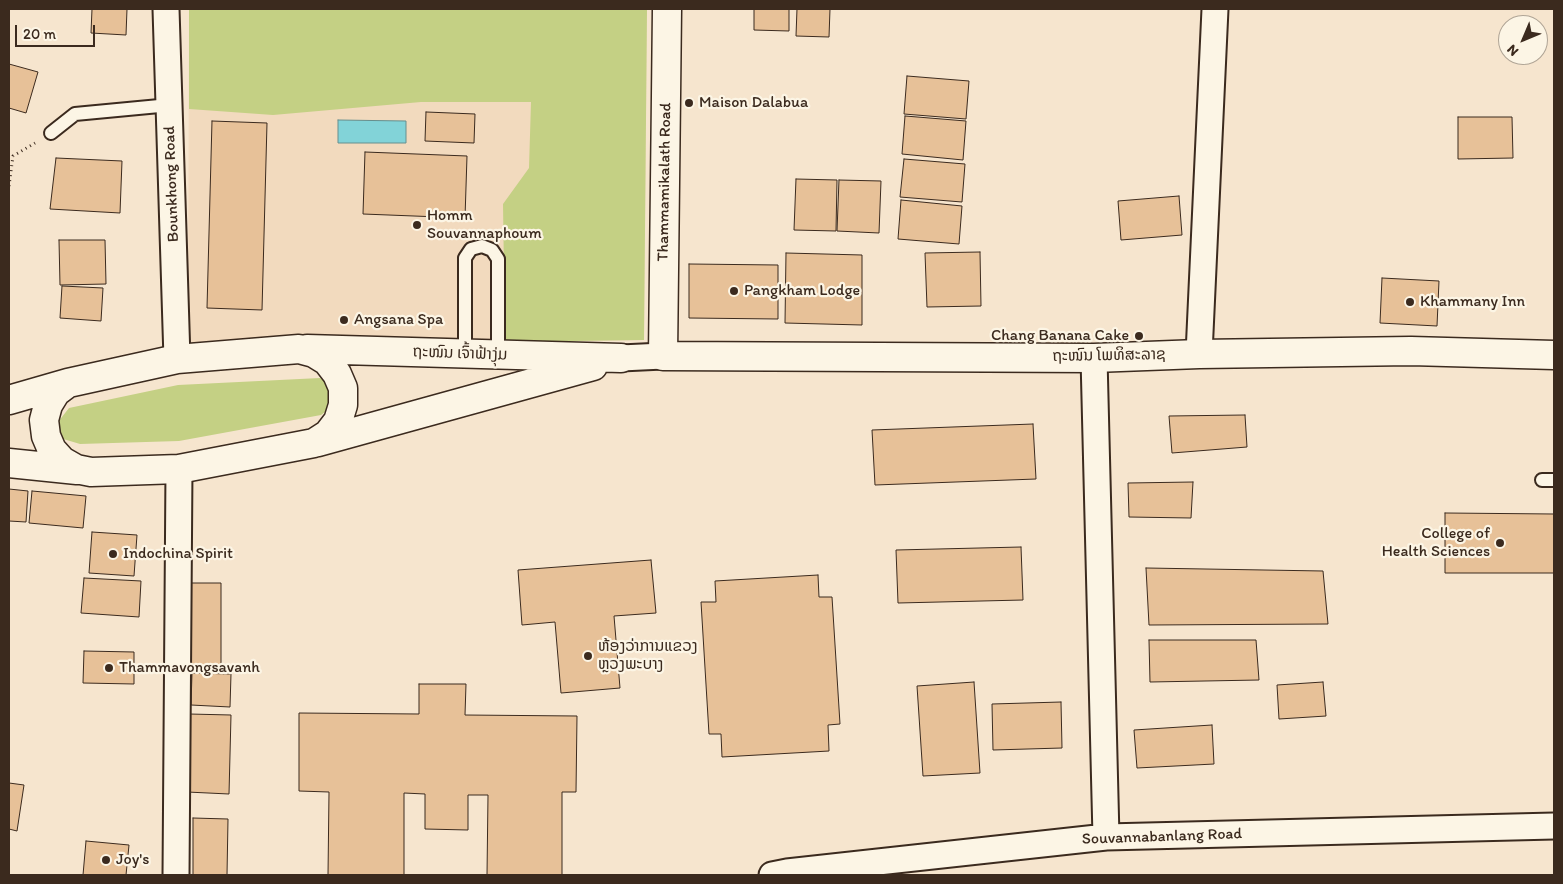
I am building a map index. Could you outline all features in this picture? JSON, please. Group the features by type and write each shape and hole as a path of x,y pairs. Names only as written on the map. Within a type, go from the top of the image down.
{"main road":[{"name":"Thammamikalath Road","path":"663,356 667,9"},
{"name":"ຖະໜົນ ເຈົ້າຟ້າງຸ່ມ","path":"299,349 314,353 327,361 337,374 343,388 343,405 338,421 328,434 314,444"},
{"name":"ຖະໜົນ ເຈົ້າຟ້າງຸ່ມ","path":"9,400 68,382 177,359 299,349 620,358"},
{"name":"ຖະໜົນ ໂພທິສະລາຊ","path":"663,356 1094,358 1199,354 1411,351 1554,354"},
{"name":"ຖະໜົນ ເຈົ້າຟ້າງຸ່ມ","path":"9,463 91,472 179,469 314,444 620,358"},
{"name":"ຖະໜົນ ເຈົ້າຟ້າງຸ່ມ","path":"68,382 56,392 48,406 44,420 46,436 52,450 62,462 76,469 91,472"}],"street":[{"name":"Bounkhong Road","path":"166,9 177,359"},
{"path":"1199,354 1215,9"},
{"name":"ຖະໜົນ ເຈົ້າຟ້າງຸ່ມ","path":"620,358 663,356"},
{"path":"1094,358 1106,837"},
{"path":"176,875 179,469"},
{"name":"Souvannabanlang Road","path":"772,875 1106,837 1554,826"}],"lane":[{"path":"51,133 75,114 170,105"},
{"path":"465,354 465,258 471,250 482,246 492,250 498,260 498,355"}],"path":[{"path":"9,186 11,156 51,133"}],"shaded area":[{"name":"Homm Souvannaphoum","path":"189,9 647,9 644,340 188,346"}],"green space":[{"path":"189,9 647,9 644,340 505,342 503,204 529,168 531,102 421,102 273,115 189,109"},
{"path":"320,378 335,387 336,404 321,415 179,441 80,444 60,438 58,422 69,408 178,385"}],"water":[{"path":"338,120 406,121 406,143 338,143"}],"building":[{"path":"92,9 127,9 126,35 91,33"},
{"path":"754,9 789,9 789,31 754,30"},
{"path":"797,9 830,9 829,37 796,36"},
{"path":"9,64 38,72 26,113 9,108"},
{"path":"907,76 969,81 966,119 904,114"},
{"path":"426,112 475,114 474,143 425,141"},
{"path":"905,116 966,121 963,160 902,154"},
{"path":"1458,117 1512,117 1513,158 1458,159"},
{"path":"212,121 267,123 262,310 207,308"},
{"path":"365,152 467,156 465,218 363,214"},
{"path":"56,158 122,161 120,213 50,209"},
{"path":"904,159 965,164 962,202 900,197"},
{"path":"796,179 837,180 836,231 794,230"},
{"path":"839,180 881,181 879,233 837,231"},
{"path":"1179,196 1182,235 1121,240 1118,201"},
{"path":"901,200 962,206 959,244 898,239"},
{"path":"59,240 105,240 106,284 60,285"},
{"path":"980,252 981,306 927,307 925,253"},
{"path":"786,253 862,255 862,325 785,323"},
{"name":"Pangkham Lodge","path":"689,264 778,265 778,319 689,318"},
{"name":"Khammany Inn","path":"1382,278 1439,281 1437,326 1380,323"},
{"path":"62,286 103,288 101,321 60,318"},
{"path":"1245,415 1247,447 1172,453 1169,416"},
{"path":"1033,424 1036,479 875,485 872,430"},
{"path":"1193,482 1191,518 1129,517 1128,483"},
{"path":"9,489 28,491 26,522 9,521"},
{"path":"32,491 86,496 83,528 29,523"},
{"name":"College of Health Sciences","path":"1445,513 1554,514 1554,573 1445,573"},
{"name":"Indochina Spirit","path":"92,532 137,535 134,576 89,573"},
{"path":"1021,547 1023,600 898,603 896,550"},
{"name":"ຫ້ອງວ່າການແຂວງ ຫຼວງພະບາງ","path":"651,560 656,613 614,616 620,688 561,693 555,622 522,625 518,570"},
{"path":"1146,568 1323,571 1328,624 1149,625"},
{"path":"818,575 819,597 832,597 840,724 828,725 829,751 722,757 721,734 709,734 701,602 716,602 715,581"},
{"path":"84,578 141,581 139,617 81,613"},
{"path":"188,583 221,583 221,672 188,672"},
{"path":"1149,640 1256,640 1259,680 1150,682"},
{"name":"Thammavongsavanh","path":"84,651 134,652 134,684 83,683"},
{"path":"192,673 231,674 230,707 191,705"},
{"path":"974,682 980,773 923,776 917,686"},
{"path":"1323,682 1326,716 1279,719 1277,685"},
{"path":"419,684 466,684 465,715 577,716 576,792 562,792 562,875 487,875 488,795 468,795 468,830 425,829 425,794 404,793 404,875 328,875 329,792 299,791 299,713 419,714"},
{"path":"1061,702 1062,748 993,750 992,704"},
{"path":"189,714 231,715 229,794 187,792"},
{"path":"1212,725 1214,764 1137,768 1134,730"},
{"path":"9,783 24,785 17,831 9,829"},
{"path":"193,818 228,819 227,875 193,875"},
{"name":"Joy's","path":"86,841 129,845 126,875 83,875"}],"place":[{"name":"Maison Dalabua","path":"689,103"},
{"name":"Homm Souvannaphoum","path":"417,225"},
{"name":"Pangkham Lodge","path":"734,291"},
{"name":"Khammany Inn","path":"1410,302"},
{"name":"Angsana Spa","path":"344,320"},
{"name":"Chang Banana Cake","path":"1139,336"},
{"name":"College of Health Sciences","path":"1500,543"},
{"name":"Indochina Spirit","path":"113,554"},
{"name":"ຫ້ອງວ່າການແຂວງ ຫຼວງພະບາງ","path":"588,656"},
{"name":"Thammavongsavanh","path":"109,668"},
{"name":"Joy's","path":"106,860"}]}
